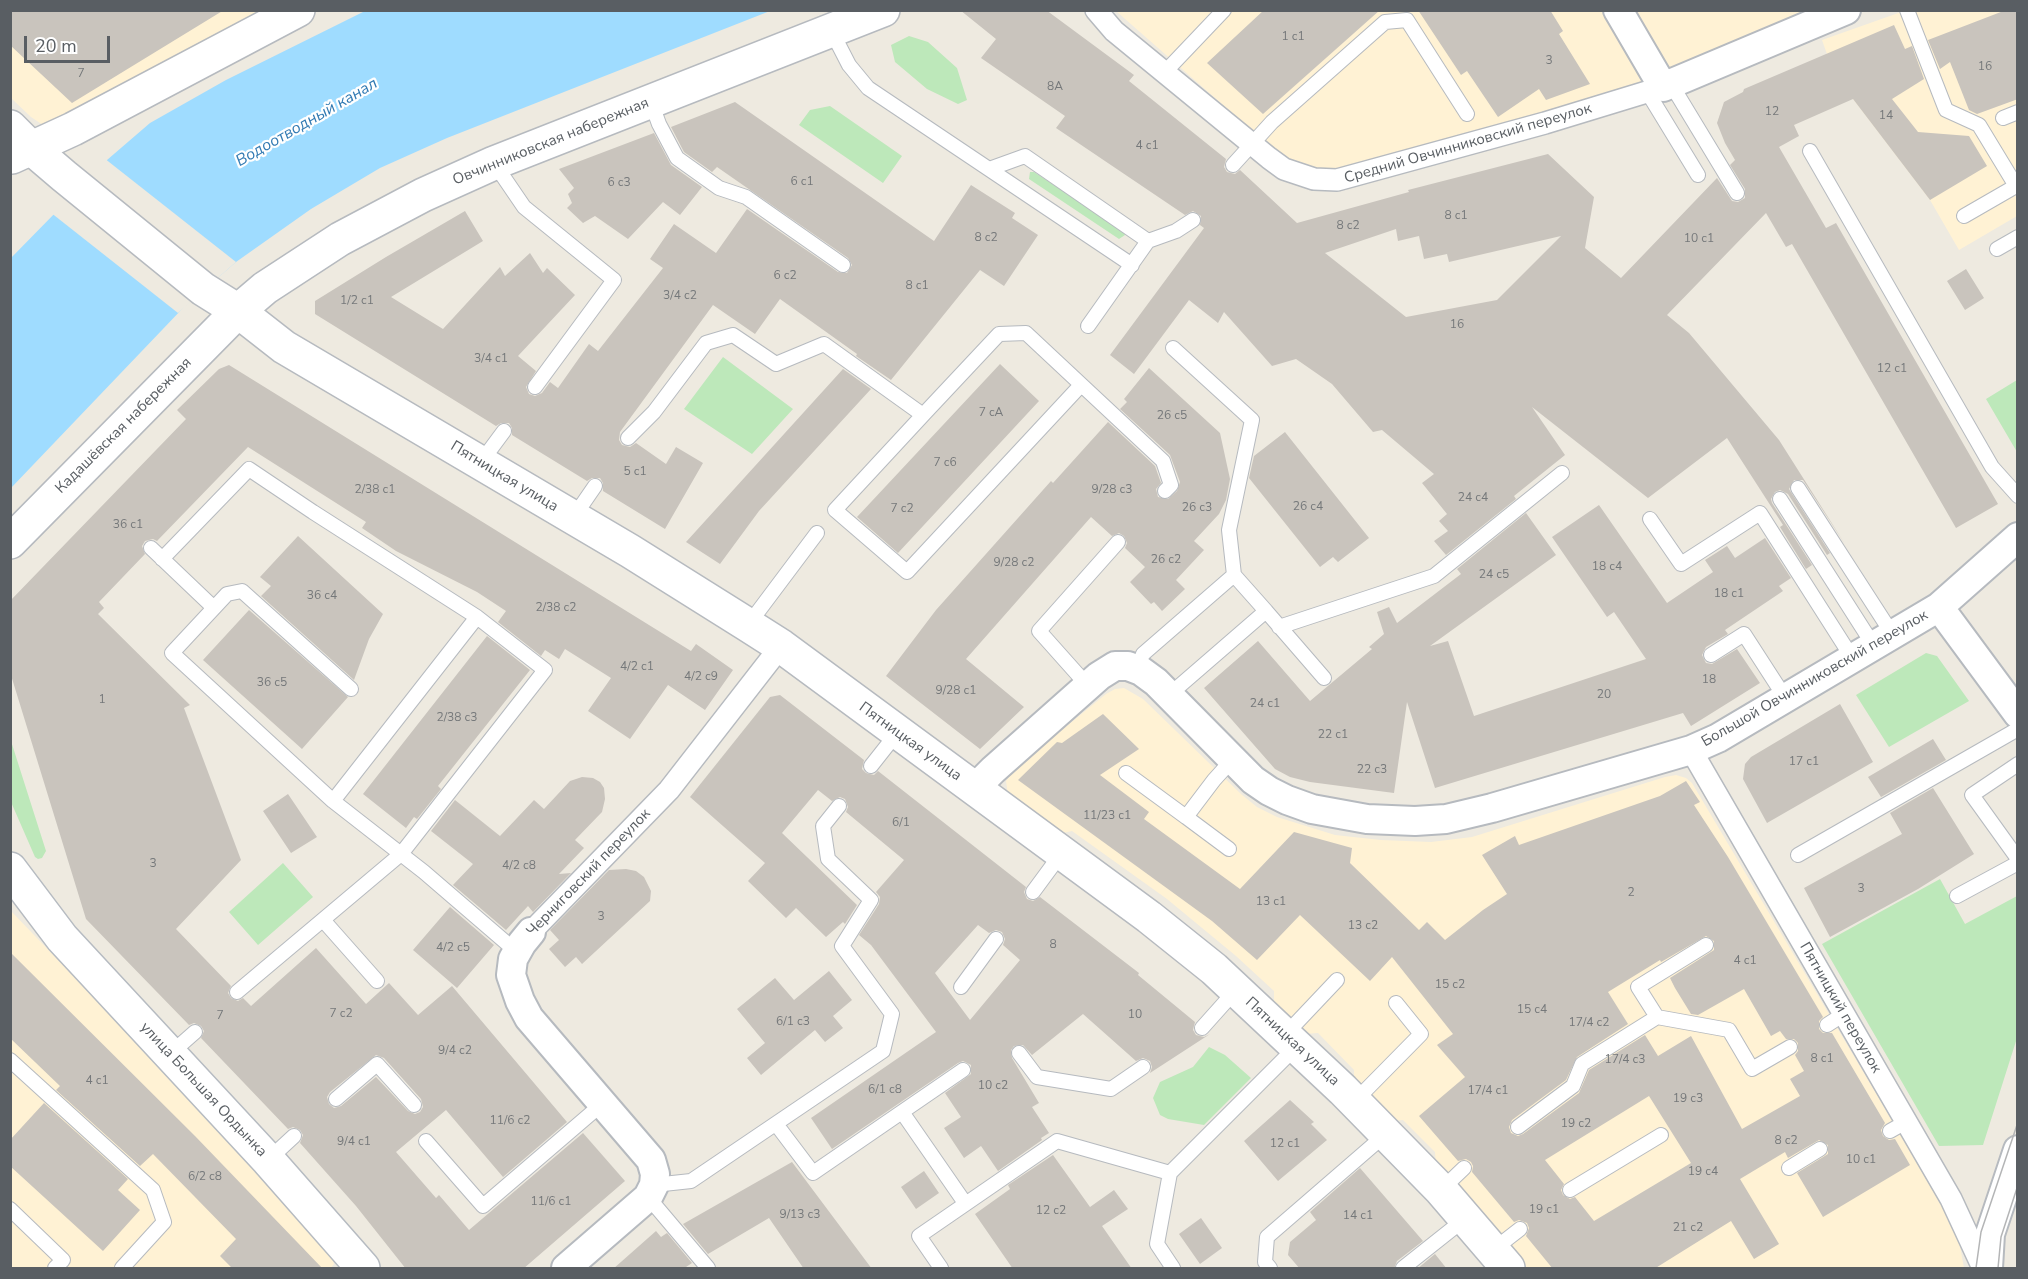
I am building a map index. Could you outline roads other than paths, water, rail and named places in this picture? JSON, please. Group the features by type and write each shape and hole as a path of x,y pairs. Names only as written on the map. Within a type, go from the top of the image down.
{"street":[{"path":"17,144 73,129 298,10"},
{"name":"Овчинниковская набережная","path":"238,311 265,288 340,239 423,195 494,163 884,10"},
{"name":"Средний Овчинниковский переулок","path":"1096,10 1114,31 1250,144 1284,169 1314,179 1336,180 1661,88 1835,12"},
{"path":"1618,10 1661,88"},
{"name":"Пятницкая улица","path":"17,144 73,183 203,290 238,311 284,347 481,462 781,646 1190,949 1386,1133 1453,1179 1466,1218 1501,1259"},
{"name":"Кадашёвская набережная","path":"10,542 238,311"},
{"name":"Большой Овчинниковский переулок","path":"1137,669 1156,682 1253,780 1287,800 1312,809 1367,819 1415,821 1446,819 1492,808 1691,750 1718,738 1939,608 2018,537"},
{"path":"1939,608 2018,714"},
{"name":"Черниговский переулок","path":"651,1191 655,1174 651,1160 529,1018 515,990 511,975 513,958 524,942 669,789 781,646"},
{"path":"974,789 1088,686 1115,666 1137,669"},
{"name":"Пятницкий переулок","path":"1691,750 1836,1020 1898,1126 1951,1199 1985,1269"},
{"name":"улица Большая Ордынка","path":"10,869 62,938 268,1160 356,1266"},
{"name":"улица Большая Ордынка","path":"10,883 42,913"},
{"path":"1985,1269 1990,1234 2018,1150"},
{"path":"566,1269 651,1191"}],"lane":[{"path":"1165,72 1224,10"},
{"path":"1907,10 1946,110 1979,125 2016,186 1964,216"},
{"path":"1233,165 1250,144 1385,22 1407,20 1467,114"},
{"path":"831,30 849,65 868,88 1132,264"},
{"path":"1661,88 1698,176"},
{"path":"1661,88 1737,193"},
{"path":"651,102 659,124 677,158 719,188 746,197 843,265"},
{"path":"2003,118 2018,112"},
{"path":"1810,151 1992,467 2018,496"},
{"path":"989,169 1025,156 1148,241"},
{"path":"494,163 524,207 614,280 535,387"},
{"path":"1088,327 1148,241 1176,231 1193,220"},
{"path":"1997,249 2018,237"},
{"path":"1081,385 907,572 835,510 999,334 1026,333 1163,462 1171,485 1165,491"},
{"path":"628,438 654,412 706,342 733,335 777,363 824,344 923,415"},
{"path":"1173,348 1252,420 1229,530 1234,575 1324,678"},
{"path":"481,462 504,431"},
{"path":"162,559 249,469 313,513 477,617 545,670 401,854 237,992"},
{"path":"1279,627 1434,576 1562,472"},
{"path":"573,518 595,486"},
{"path":"1798,488 1873,647"},
{"path":"1780,499 1873,647"},
{"path":"1650,519 1681,564 1760,513 1873,647"},
{"path":"748,625 817,533"},
{"path":"1088,686 1039,631 1118,542"},
{"path":"151,548 214,608"},
{"path":"1137,669 1143,654 1234,575"},
{"path":"351,689 242,591 227,594 172,653 333,801 424,872 524,942"},
{"path":"1169,695 1266,612"},
{"path":"333,801 477,617"},
{"path":"1711,655 1744,634 1786,699"},
{"path":"1798,855 2018,729"},
{"path":"871,766 897,733"},
{"path":"1186,817 1233,759"},
{"path":"1957,896 2018,861 1972,795 2018,764"},
{"path":"1126,773 1229,849"},
{"path":"708,1269 651,1191 691,1181 883,1052 892,1014 842,946 871,900 828,859 823,826 839,806"},
{"path":"1033,892 1061,854"},
{"path":"323,920 377,981"},
{"path":"960,987 996,939"},
{"path":"1657,1017 1638,987 1706,945"},
{"path":"1173,1269 1157,1244 1170,1173 1290,1041 1337,980"},
{"path":"1202,1028 1236,990"},
{"path":"1354,1102 1421,1034 1396,1003"},
{"path":"1518,1127 1573,1086 1582,1064 1657,1017 1729,1030 1752,1069 1790,1047"},
{"path":"170,1054 195,1032"},
{"path":"1019,1053 1037,1077 1111,1089 1143,1067"},
{"path":"10,1060 153,1190 164,1222 122,1269"},
{"path":"336,1099 377,1064 414,1105"},
{"path":"776,1124 813,1173 963,1070"},
{"path":"426,1141 483,1206 602,1104"},
{"path":"902,1112 965,1203"},
{"path":"1270,1269 1265,1262 1267,1237 1386,1133"},
{"path":"1570,1190 1661,1135"},
{"path":"268,1160 294,1136"},
{"path":"941,1269 919,1236 1057,1141 1170,1173"},
{"path":"1789,1168 1820,1149"},
{"path":"10,1209 64,1266"},
{"path":"1403,1269 1466,1218"},
{"path":"1501,1259 1520,1229"}],"water":[{"name":"Водоотводный канал","path":"365,11 770,11 447,138 380,168 311,209 236,262 184,307 11,488 10,259 107,160 150,123 226,80"}],"tram line":[{"path":"1976,1268 1981,1232 2018,1122"},
{"path":"1998,1268 2001,1237 2018,1185"}]}
